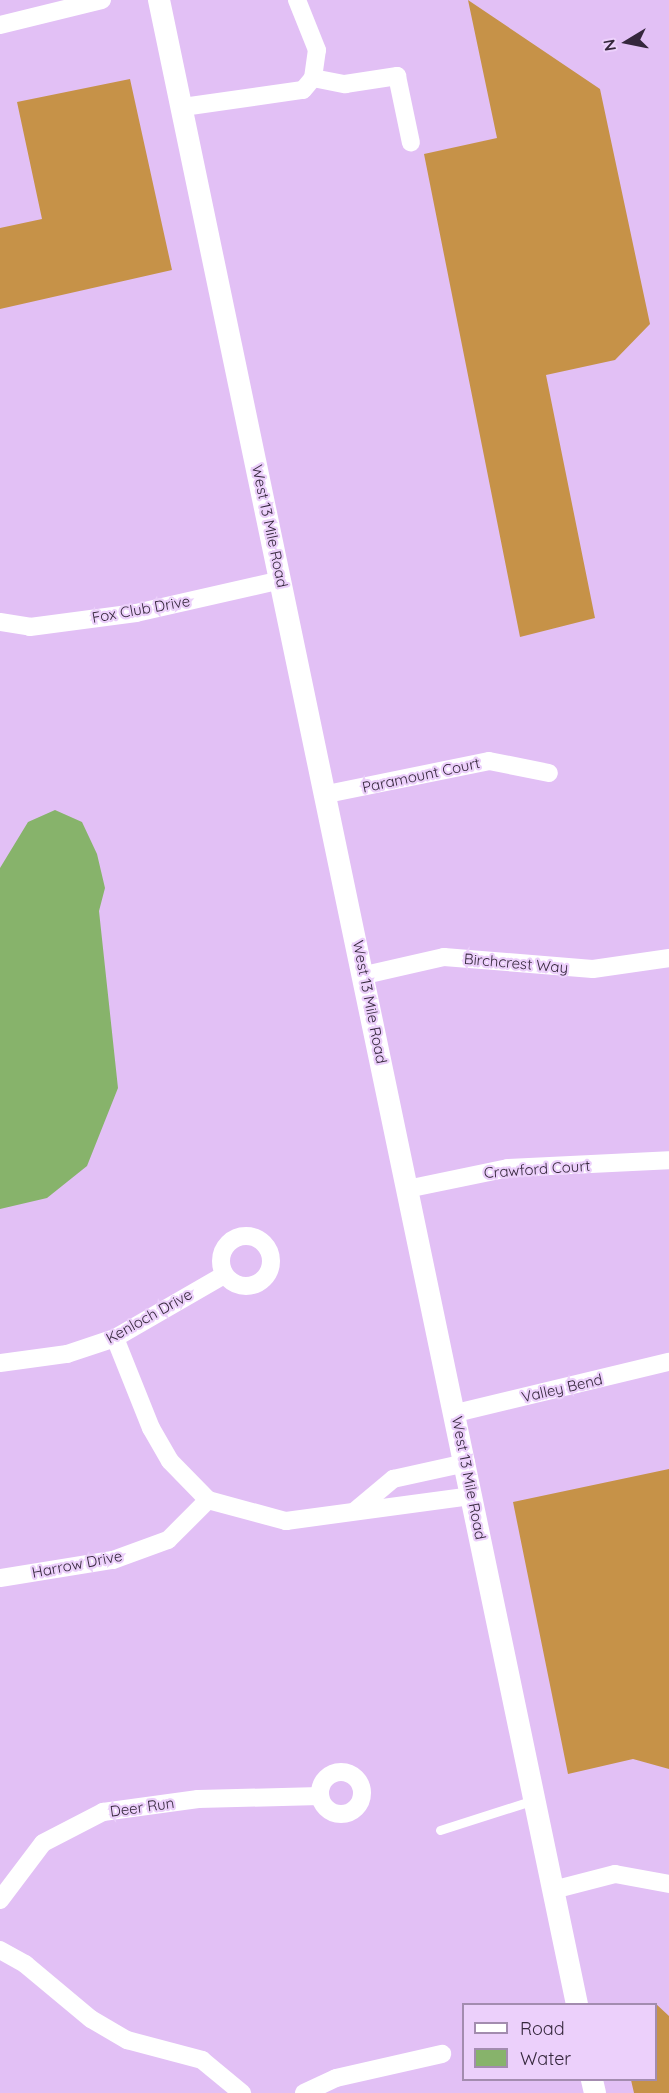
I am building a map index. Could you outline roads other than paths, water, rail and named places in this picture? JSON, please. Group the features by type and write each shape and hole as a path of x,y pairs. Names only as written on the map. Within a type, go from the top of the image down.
{"street":[{"path":"0,25 102,0"},
{"name":"West 13 Mile Road","path":"159,0 365,975 407,1189 456,1413 577,2003"},
{"path":"183,107 286,96 303,90 313,78 314,38 297,0"},
{"path":"313,78 345,84 397,76 411,143"},
{"name":"Fox Club Drive","path":"0,622 30,627 136,613 281,580"},
{"name":"Paramount Court","path":"327,794 489,761 549,773"},
{"name":"Birchcrest Way","path":"365,975 444,957 593,969 669,957"},
{"name":"Crawford Court","path":"407,1189 508,1168 669,1160"},
{"name":"Kenloch Drive","path":"0,1363 67,1354 115,1338 224,1275"},
{"path":"115,1338 161,1444 208,1500 286,1521 355,1511 390,1511 472,1496"},
{"name":"Valley Bend","path":"456,1413 669,1362"},
{"path":"355,1511 393,1479 466,1463"},
{"name":"Harrow Drive","path":"0,1578 113,1560 168,1540 208,1500"},
{"name":"Deer Run","path":"0,1900 43,1843 103,1812 198,1799 320,1796"},
{"path":"553,1890 615,1874 669,1884"},
{"path":"0,1950 25,1964 91,2019 127,2040 202,2060 242,2093"},
{"path":"304,2093 336,2078 441,2054"}],"lane":[{"path":"440,1830 534,1800"}],"water":[{"path":"55,810 82,822 97,854 105,888 99,911 118,1088 87,1166 47,1198 0,1209 0,868 28,822"}]}
